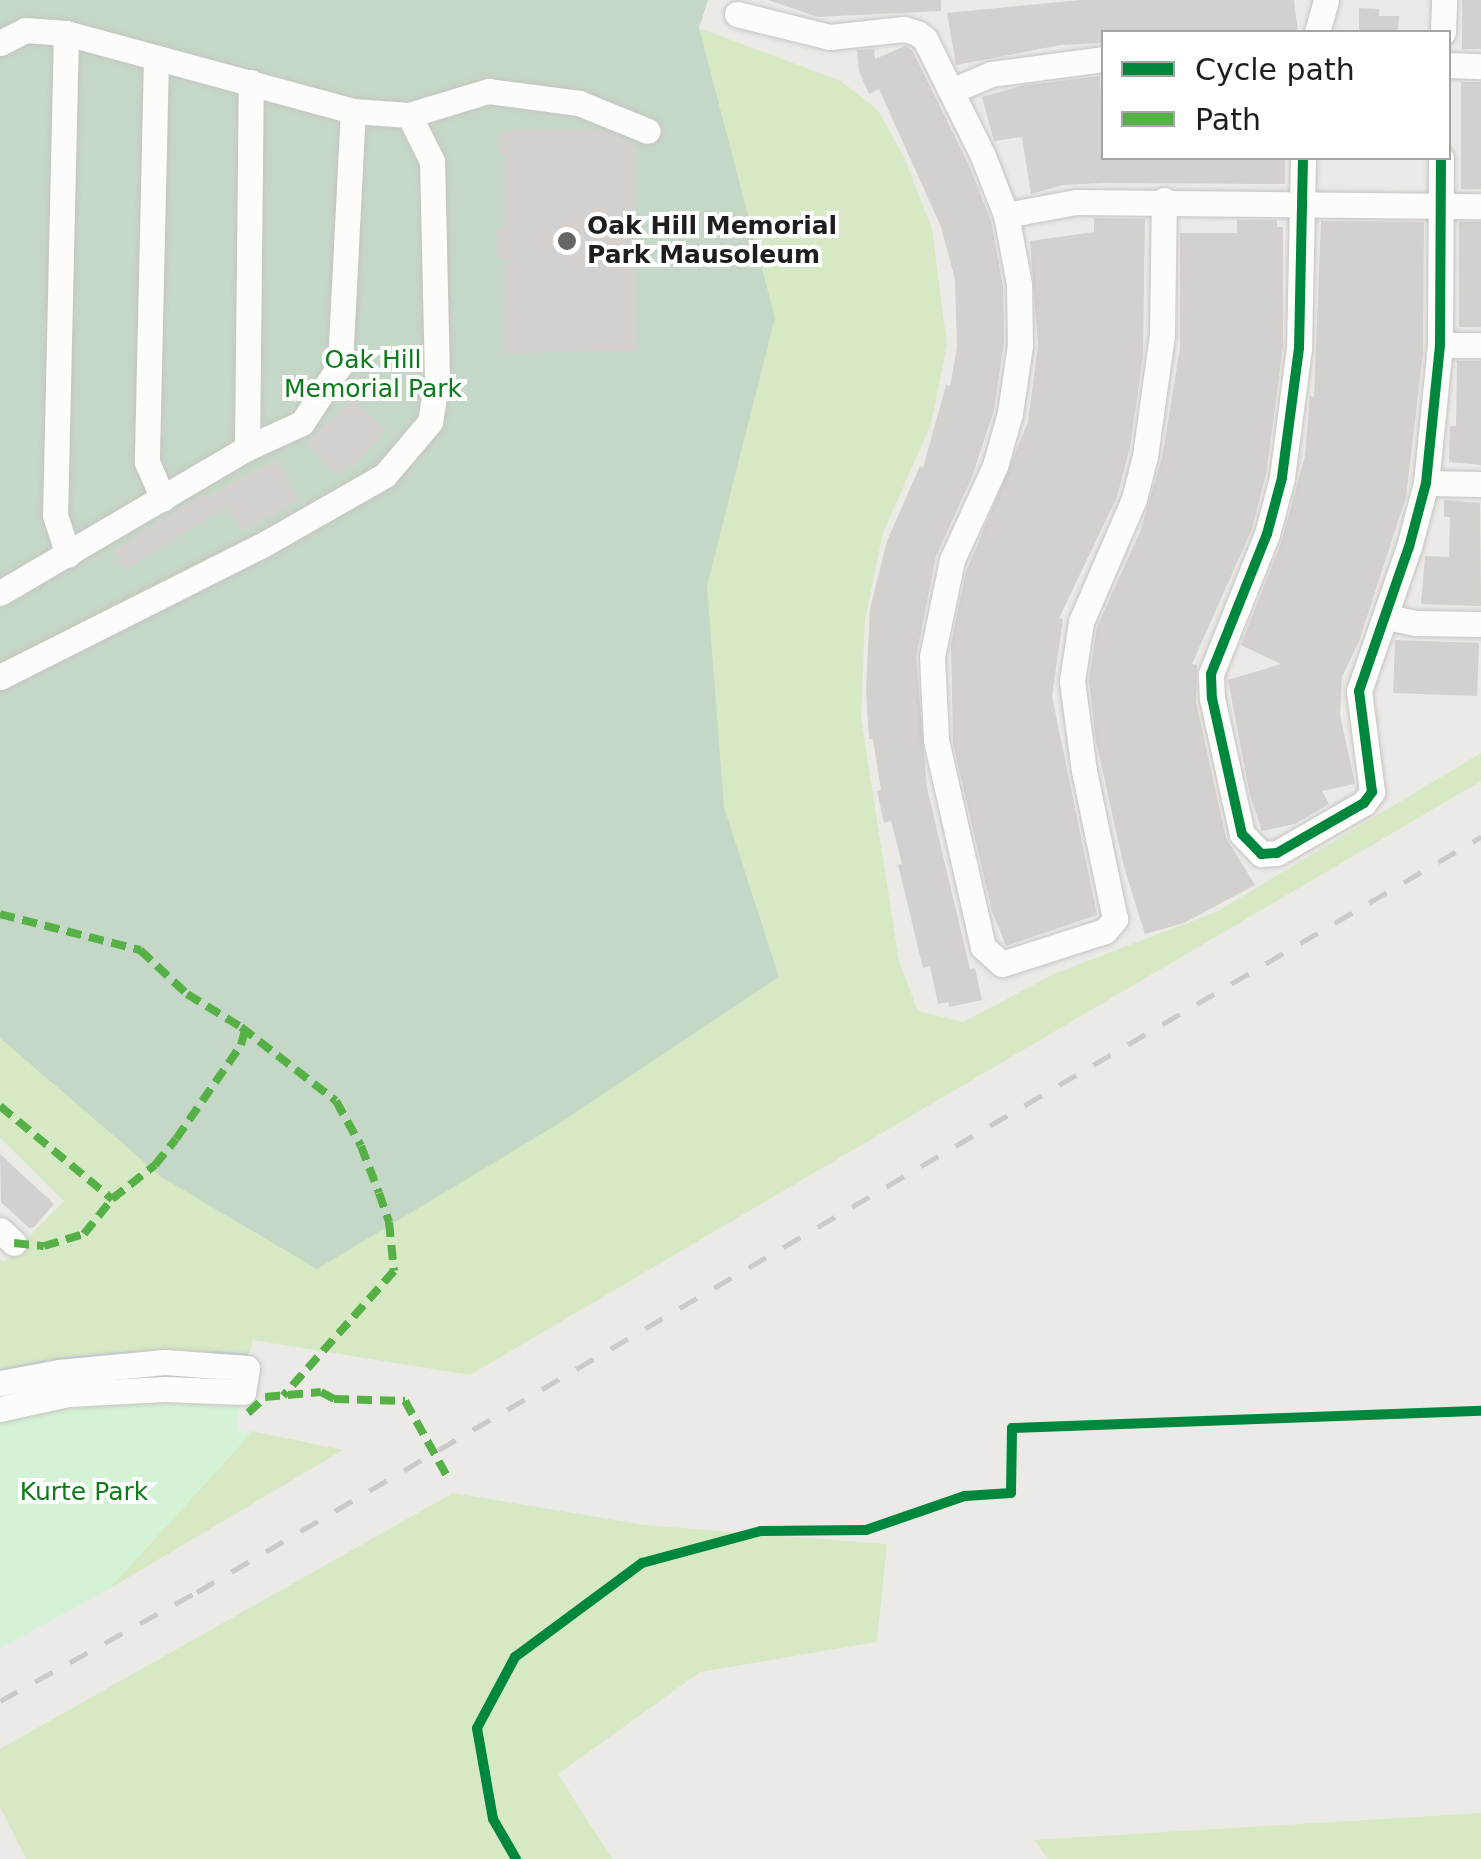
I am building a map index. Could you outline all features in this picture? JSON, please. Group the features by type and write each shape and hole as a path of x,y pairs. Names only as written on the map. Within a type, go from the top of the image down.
{"street":[{"path":"1317,30 1326,0"},
{"path":"1443,30 1444,0"},
{"path":"736,14 830,37 904,30 917,33 924,39 951,91 1006,216 1019,284 1020,345 1010,413 995,466 952,560 932,657 936,740 983,947 1002,964 1105,931 1116,920 1084,771 1072,682 1081,622 1134,499 1144,456 1162,335 1164,200"},
{"path":"0,43 25,30 66,34 352,110 409,115 488,91 579,103 648,132"},
{"path":"66,34 55,516 68,554"},
{"path":"156,58 146,462 163,499"},
{"path":"951,91 991,74 1101,59"},
{"path":"1451,65 1481,66"},
{"path":"247,448 251,82"},
{"path":"0,593 247,448 302,423 340,364 352,110"},
{"path":"0,677 258,547 386,475 430,422 437,378 432,160 409,115"},
{"path":"1303,160 1299,348 1282,478 1267,534 1212,674 1212,698 1242,834 1260,854 1277,854 1364,803 1372,792 1358,691 1387,616 1426,483 1440,345 1442,160"},
{"path":"1006,216 1076,202 1164,200 1481,206"},
{"path":"1440,345 1481,345"},
{"path":"1426,483 1481,484"},
{"path":"1387,616 1416,623 1481,624"},
{"path":"0,1383 60,1372 165,1362 247,1368 243,1392 164,1389 68,1394 0,1410"}],"green space":[{"name":"Oak Hill Memorial Park","path":"0,0 708,0 699,28 775,318 707,586 724,807 779,977 558,1124 317,1269 163,1178 0,1038"},
{"name":"Oak Hill Memorial Park","path":"699,28 841,81 878,110 905,159 932,229 947,345 931,424 883,533 865,620 861,718 899,961 918,1011 963,1022 1056,973 1216,912 1481,753 1481,781 470,1375 253,1340 247,1361 0,1376 0,1260 4,1262 64,1201 0,1138 0,687"},
{"name":"Kurte Park","path":"151,1401 239,1407 237,1430 251,1433 109,1589 0,1648 0,1423 46,1411"},
{"path":"251,1433 343,1450 109,1589"},
{"path":"453,1493 644,1525 887,1544 877,1642 700,1672 558,1774 612,1859 26,1859 0,1807 0,1749"},
{"path":"1481,1813 1481,1859 1048,1859 1034,1840"}],"building":[{"path":"768,0 941,0 941,11 818,17"},
{"path":"1080,0 1294,0 1298,30 1101,30 1101,43 1061,45 956,65 947,13"},
{"path":"1462,0 1481,0 1481,49 1462,49"},
{"path":"1359,8 1379,9 1379,16 1399,16 1398,30 1359,30"},
{"path":"905,46 912,50 968,163 991,221 1003,286 1004,342 994,410 972,477 936,556 916,657 927,788 970,969 975,968 982,1000 949,1007 948,1002 938,1004 930,966 923,968 894,832 891,821 884,823 873,739 869,739 866,690 870,609 887,541 920,466 923,468 946,385 950,386 957,348 955,279 941,227 879,89 869,94 859,71 857,50 874,49 875,59"},
{"path":"1100,76 1101,160 1285,160 1285,184 1102,183 1063,185 1031,194 1022,137 994,141 982,97 1021,86"},
{"path":"1461,82 1481,82 1481,189 1461,189"},
{"name":"Oak Hill Memorial Park Mausoleum","path":"508,130 603,130 635,143 637,351 503,353 506,258 498,258 497,227 506,227 505,157 499,153 499,136"},
{"path":"1094,218 1145,219 1143,356 1130,447 1117,497 1059,618 1063,619 1052,696 1097,915 1006,946 992,911 953,743 951,644 966,572 1028,422 1038,345 1030,241 1094,232"},
{"path":"1237,220 1277,220 1277,227 1283,227 1283,347 1266,474 1252,529 1192,664 1197,665 1196,702 1226,838 1255,885 1184,923 1145,934 1124,867 1096,741 1089,680 1097,627 1140,532 1162,458 1180,348 1180,233 1237,233"},
{"path":"1321,221 1424,222 1423,353 1406,497 1359,641 1342,677 1340,715 1355,784 1322,791 1329,804 1295,824 1262,831 1250,795 1228,680 1281,664 1241,645 1282,540 1305,456 1310,396 1314,397"},
{"path":"1459,222 1481,222 1481,327 1459,327"},
{"path":"1457,361 1481,361 1481,465 1449,462 1450,426 1456,426"},
{"path":"353,398 385,431 353,468 350,464 338,476 306,443"},
{"path":"277,459 299,501 241,531 228,506 126,570 113,550 204,493 207,496"},
{"path":"1444,500 1480,503 1481,606 1421,604 1425,556 1449,557 1450,517 1444,517"},
{"path":"1395,640 1479,643 1477,696 1393,693"},
{"path":"0,1154 54,1204 34,1227 29,1228 1,1202"}],"waterway":[{"path":"55,1360 133,1353"},
{"path":"214,1353 246,1355"},
{"path":"1,1371 44,1362"}],"railway":[{"path":"0,1701 197,1592 1481,837"}],"marked path":[{"path":"0,914 140,950 187,994 241,1027 336,1101 361,1146 389,1222 394,1271 283,1396"},
{"path":"0,1106 112,1199 155,1165 176,1139 241,1045 245,1030"},
{"path":"14,1243 44,1246 84,1234 112,1199"},
{"path":"248,1413 265,1397 321,1392 334,1399 405,1401 448,1478"}],"cycle path":[{"path":"1303,160 1299,348 1282,478 1267,534 1211,674 1212,698 1242,834 1261,854 1277,853 1364,803 1372,792 1359,691 1409,547 1426,483 1440,345 1441,160"},
{"path":"516,1859 493,1819 477,1728 515,1657 642,1563 761,1531 866,1530 965,1496 1011,1493 1012,1428 1481,1411"}],"place":[{"name":"Oak Hill Memorial Park Mausoleum","path":"567,241"}]}
